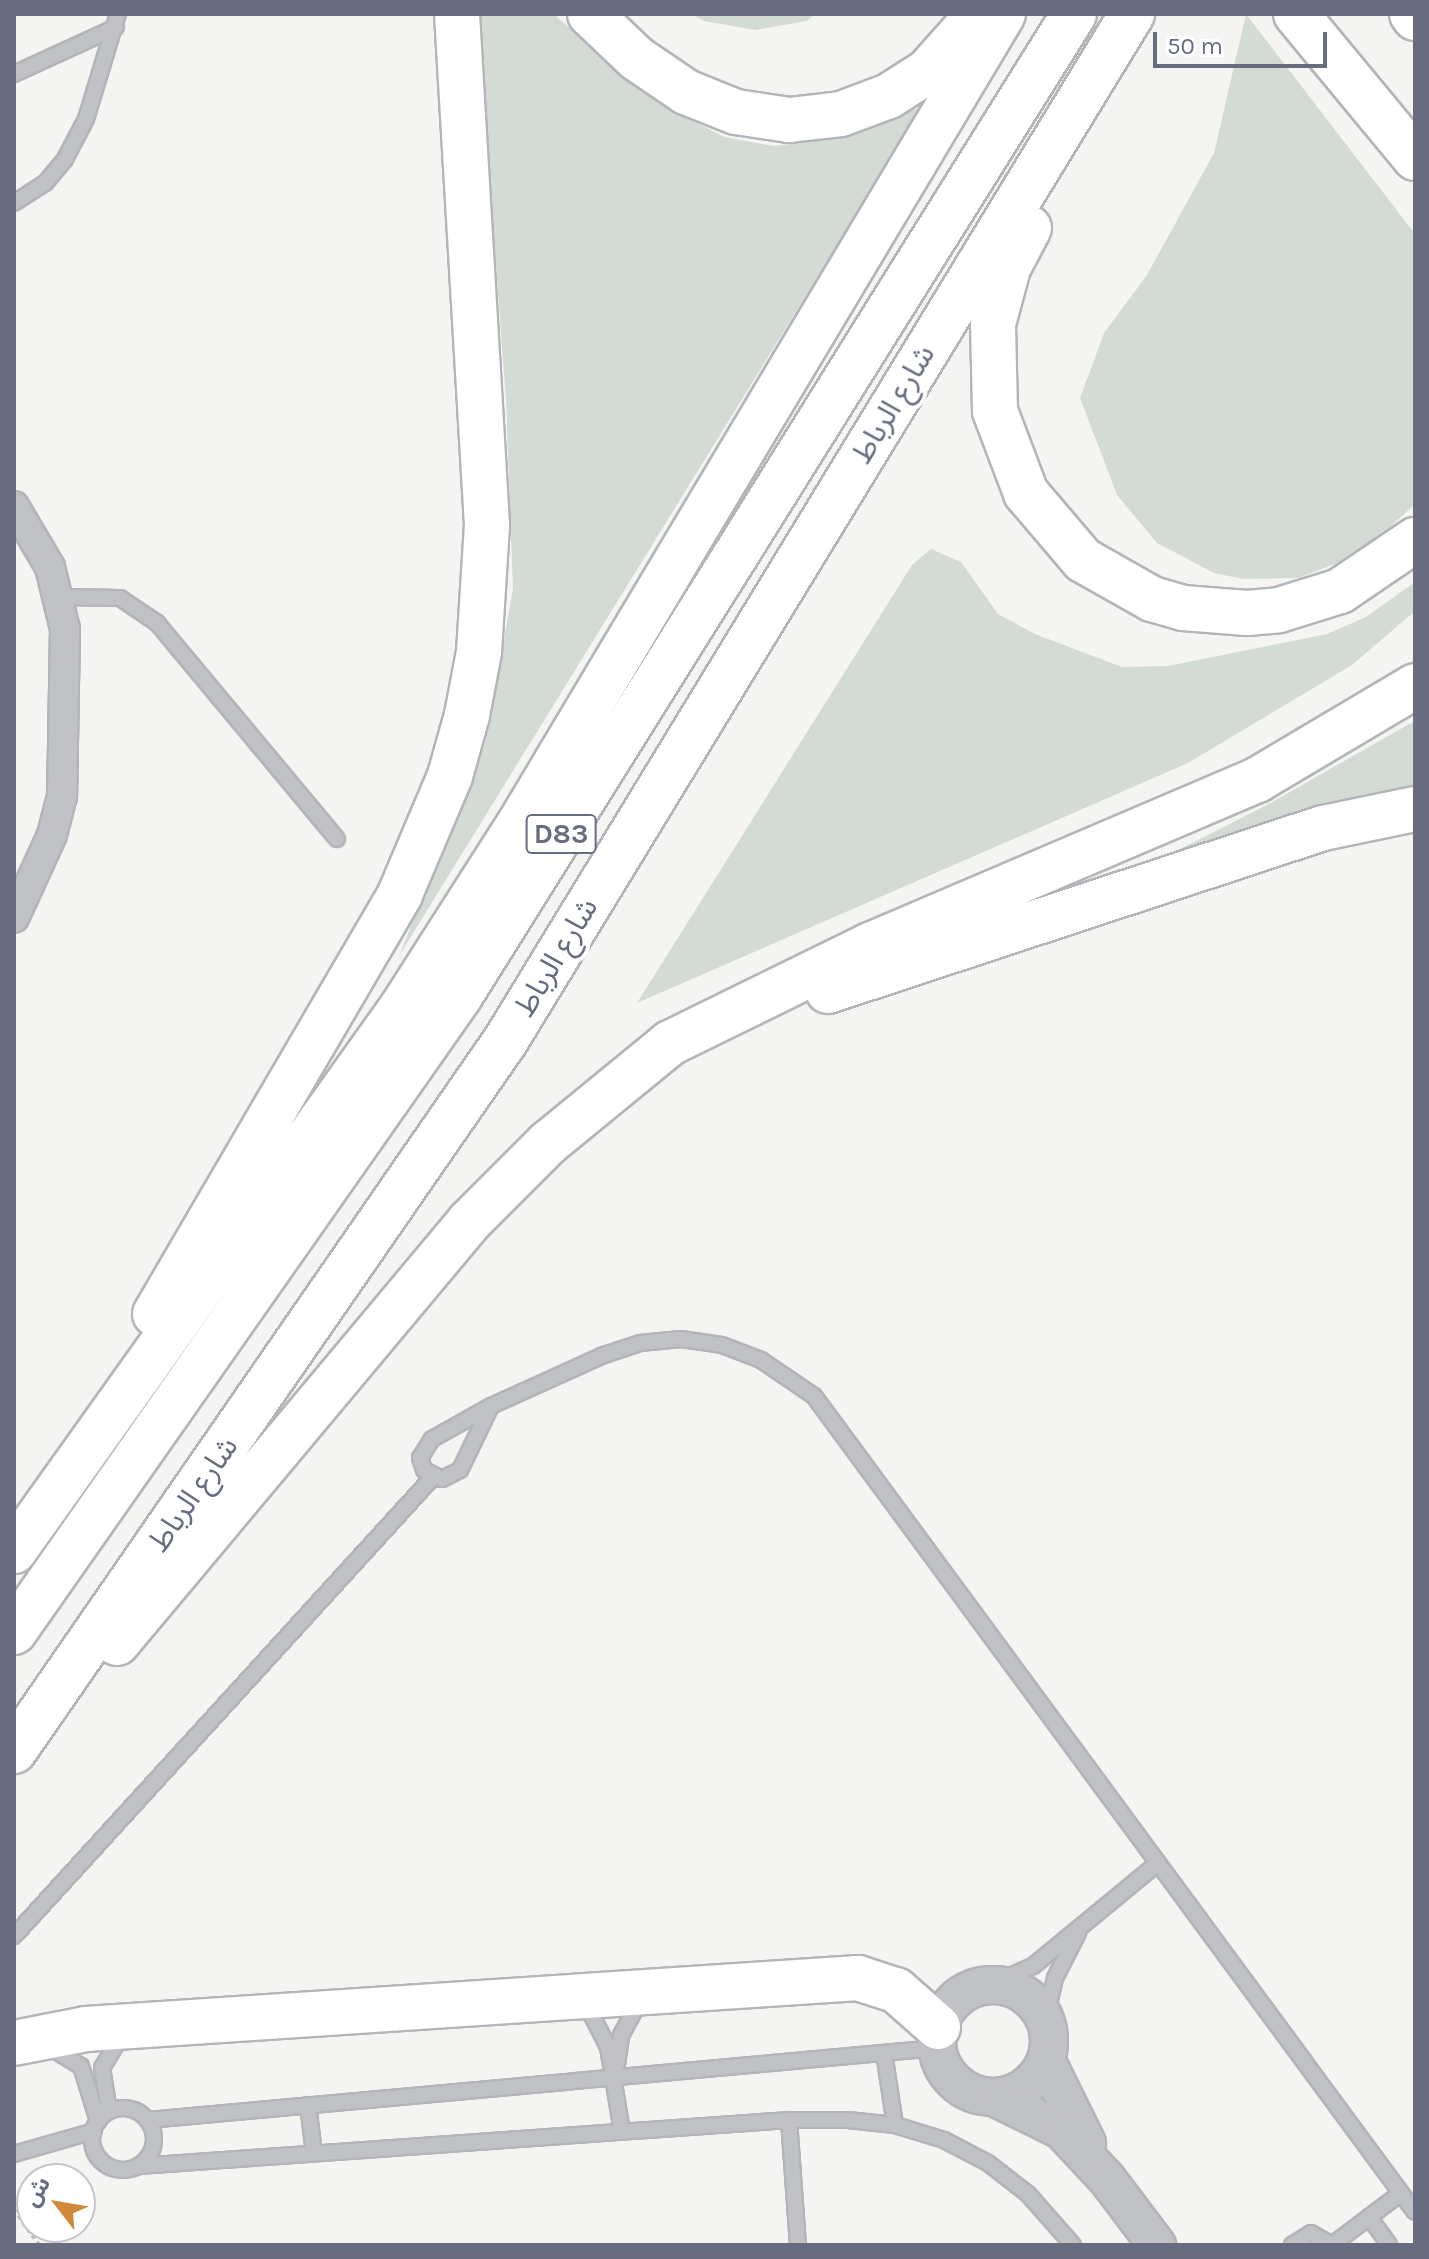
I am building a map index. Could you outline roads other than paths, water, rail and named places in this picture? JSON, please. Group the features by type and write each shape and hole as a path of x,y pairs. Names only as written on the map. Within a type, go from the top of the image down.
{"highway":[{"path":"427,14 478,346"},
{"path":"14,1551 366,959 427,836 467,715 481,637 487,525 457,14"},
{"path":"590,14 636,58 686,92 736,112 789,120 841,114 889,96 928,71 978,14"},
{"path":"14,1551 402,1007 524,816 1003,14"},
{"name":"شارع الرباط","path":"14,1632 460,996 1074,14"},
{"name":"شارع الرباط","path":"23,1738 506,1040 1132,14"},
{"path":"1296,14 1327,32 1415,113"},
{"path":"1327,32 1415,158"},
{"path":"1327,32 1415,176"},
{"path":"1075,104 1072,150 1008,268 991,353 1003,440 1043,518 1083,560 1128,588 1215,612 1279,610 1310,602 1368,576 1415,540"},
{"path":"23,1738 167,1588 470,1221 548,1143 670,1043 870,945 1257,780 1415,686"},
{"path":"670,1043 1323,828 1415,809"},
{"path":"14,2043 132,2027 858,1978 896,1990 938,2038"}],"street":[{"path":"14,506 50,567 60,597 65,629 62,796 52,835 14,918"},
{"path":"1107,2179 1046,2060 1045,2022 1024,1994 989,1985 957,1998 938,2038 943,2069 957,2085 996,2098 1061,2130 1107,2179 1157,2245"},
{"path":"996,2098 1017,2092 1035,2079 1046,2060"}],"lane":[{"path":"14,74 117,20"},
{"path":"14,203 46,182 65,159 86,119 117,20"},
{"path":"60,597 120,598 157,623 337,839"},
{"path":"432,1478 420,1458 423,1447 491,1406 640,1343 681,1339 722,1345 788,1376 835,1420 1415,2212"},
{"path":"14,1936 432,1478 460,1470 491,1406"},
{"path":"989,1985 1033,1966 1158,1863"},
{"path":"1045,2022 1058,1970 1085,1922"},
{"path":"615,2077 621,2035 645,1993"},
{"path":"582,1999 599,2021 615,2077 622,2132"},
{"path":"132,2027 105,2056 100,2121 94,2152 109,2167 789,2120 895,2125 944,2140 988,2163 1028,2194 1073,2245"},
{"path":"14,2154 130,2109 148,2120 884,2053 938,2038"},
{"path":"14,2055 48,2049 75,2059 86,2074 100,2121"},
{"path":"884,2053 895,2125"},
{"path":"308,2105 314,2153"},
{"path":"139,2166 155,2140 148,2120"},
{"path":"789,2120 798,2245"},
{"path":"1292,2245 1311,2233 1332,2245 1401,2193"},
{"path":"1369,2217 1389,2245"}]}
